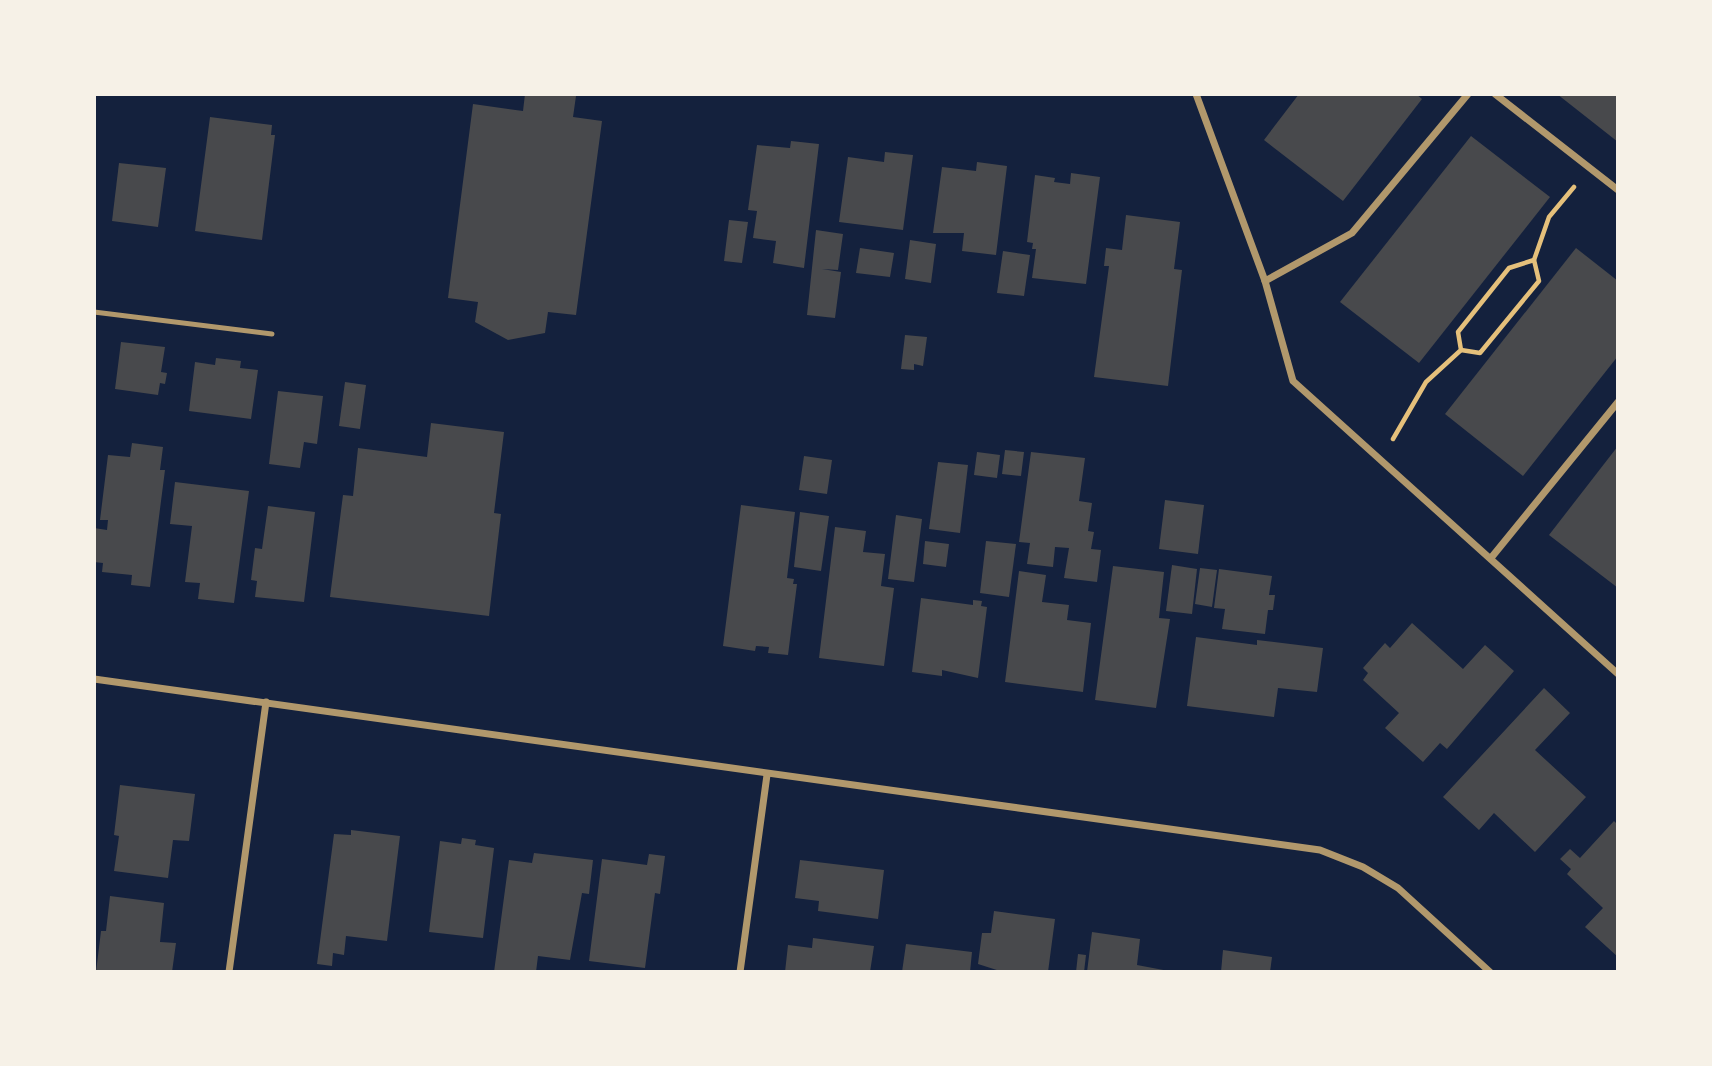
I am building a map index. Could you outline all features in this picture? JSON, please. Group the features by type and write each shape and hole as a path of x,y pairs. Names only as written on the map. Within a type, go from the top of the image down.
{"street":[{"path":"1196,94 1265,281 1293,381 1618,674"},
{"path":"1265,281 1352,233 1468,94"},
{"path":"1495,94 1618,190"},
{"path":"1491,558 1618,402"},
{"path":"94,679 766,775 1320,850 1363,867 1398,888 1490,971"},
{"path":"229,971 266,702"},
{"path":"740,971 766,775"}],"lane":[{"path":"94,312 272,334"}],"path":[{"path":"1461,350 1480,353 1539,281 1534,260 1549,217 1590,168"},
{"path":"1461,350 1458,332 1509,268 1534,260"},
{"path":"1381,460 1426,382 1461,350"}],"building":[{"path":"525,94 576,96 573,117 602,121 576,315 548,312 545,333 508,340 475,322 478,302 448,298 473,104 523,111"},
{"path":"1299,94 1416,94 1422,99 1343,201 1264,140"},
{"path":"1557,94 1618,94 1618,142"},
{"path":"210,117 272,125 271,135 275,135 262,240 195,231"},
{"path":"1471,136 1550,197 1419,363 1340,302"},
{"path":"791,141 819,144 804,268 773,263 776,241 753,238 757,211 748,210 757,145 790,148"},
{"path":"885,152 913,155 903,230 839,222 848,157 884,162"},
{"path":"977,162 1007,166 996,255 962,251 964,233 933,233 942,167 976,171"},
{"path":"119,163 166,168 158,227 112,221"},
{"path":"1071,173 1100,177 1086,284 1032,278 1036,249 1032,249 1033,243 1027,242 1035,175 1070,184"},
{"path":"1126,215 1180,222 1174,269 1182,270 1168,386 1094,377 1109,266 1104,266 1106,248 1122,250"},
{"path":"729,220 748,222 742,263 724,261"},
{"path":"816,230 843,234 838,270 822,269 841,272 835,318 807,315"},
{"path":"910,240 936,244 931,283 905,279"},
{"path":"860,248 894,253 890,277 856,273"},
{"path":"1576,248 1618,281 1618,356 1523,476 1445,414"},
{"path":"1003,251 1030,255 1024,296 997,293"},
{"path":"905,335 927,337 923,366 914,364 914,370 901,369"},
{"path":"121,342 165,347 161,372 167,373 165,384 160,383 158,395 115,389"},
{"path":"216,358 241,361 240,368 258,370 251,419 189,411 195,362 215,365"},
{"path":"345,382 366,385 360,429 339,426"},
{"path":"278,391 323,396 317,444 304,442 300,468 269,464"},
{"path":"431,423 504,432 494,513 501,514 489,616 330,597 343,495 353,496 358,448 427,457"},
{"path":"132,443 163,447 160,470 165,470 150,587 131,585 132,575 102,572 103,563 94,562 94,528 107,530 108,520 100,520 108,455 130,457"},
{"path":"1618,446 1618,588 1549,535"},
{"path":"1005,450 1024,452 1021,476 1002,474"},
{"path":"977,452 1000,455 997,478 974,475"},
{"path":"1031,452 1085,458 1079,501 1092,503 1088,531 1094,532 1091,549 1101,550 1097,582 1064,578 1069,548 1055,547 1053,567 1027,564 1030,543 1019,542"},
{"path":"804,456 832,460 827,494 799,490"},
{"path":"938,462 968,465 960,533 929,529"},
{"path":"175,482 249,491 234,603 198,599 200,583 185,582 192,526 170,524"},
{"path":"1165,500 1204,505 1198,554 1159,549"},
{"path":"741,505 795,512 787,578 794,579 793,584 797,584 788,655 768,653 769,647 756,646 755,651 723,646"},
{"path":"268,506 315,512 304,602 255,597 257,581 251,580 255,548 262,549"},
{"path":"800,512 829,516 821,571 794,567"},
{"path":"896,515 922,519 914,582 888,579"},
{"path":"835,527 866,531 863,552 885,554 881,586 894,588 884,666 819,658"},
{"path":"925,541 949,544 946,567 923,564"},
{"path":"986,541 1016,544 1009,597 980,593"},
{"path":"1172,565 1197,569 1192,614 1166,611"},
{"path":"1113,566 1164,572 1159,618 1170,619 1156,708 1095,700"},
{"path":"1200,568 1217,570 1212,607 1195,604"},
{"path":"1219,569 1272,576 1269,595 1275,595 1273,610 1268,610 1265,634 1222,629 1225,609 1214,608"},
{"path":"1019,571 1046,575 1042,602 1069,605 1067,620 1091,623 1083,692 1005,682"},
{"path":"921,598 973,605 973,600 982,601 981,606 987,607 978,678 942,670 942,676 912,672"},
{"path":"1412,623 1463,669 1485,645 1514,671 1447,749 1440,743 1423,762 1385,728 1399,713 1363,680 1368,673 1363,668 1385,643 1390,648"},
{"path":"1196,637 1257,645 1257,640 1323,648 1317,692 1278,688 1274,717 1187,706"},
{"path":"1544,688 1570,713 1535,750 1586,797 1535,852 1494,813 1479,830 1443,797"},
{"path":"120,785 195,794 189,841 173,840 168,878 114,871 119,836 114,835"},
{"path":"1614,821 1618,825 1618,957 1585,927 1603,908 1567,874 1571,869 1560,859 1570,849 1580,858"},
{"path":"351,830 400,836 387,941 346,936 344,955 333,953 332,966 317,964 334,834 351,835"},
{"path":"462,838 476,840 475,845 494,848 483,938 429,932 440,841 461,844"},
{"path":"534,853 593,860 589,894 582,893 570,960 538,956 536,972 494,972 509,860 532,863"},
{"path":"649,854 665,856 660,894 655,893 645,968 589,961 602,859 647,865"},
{"path":"800,860 884,870 878,919 818,911 819,901 795,898"},
{"path":"110,896 164,903 160,942 176,943 172,972 96,972 101,931 106,931"},
{"path":"994,911 1055,919 1048,972 1003,972 978,964 982,933 991,933"},
{"path":"1092,932 1140,939 1137,965 1174,972 1087,972"},
{"path":"813,938 874,946 870,972 785,972 788,945 812,948"},
{"path":"906,944 972,952 970,972 902,972"},
{"path":"1223,950 1272,957 1270,972 1221,972"},
{"path":"1078,954 1086,955 1084,972 1076,972"}]}
